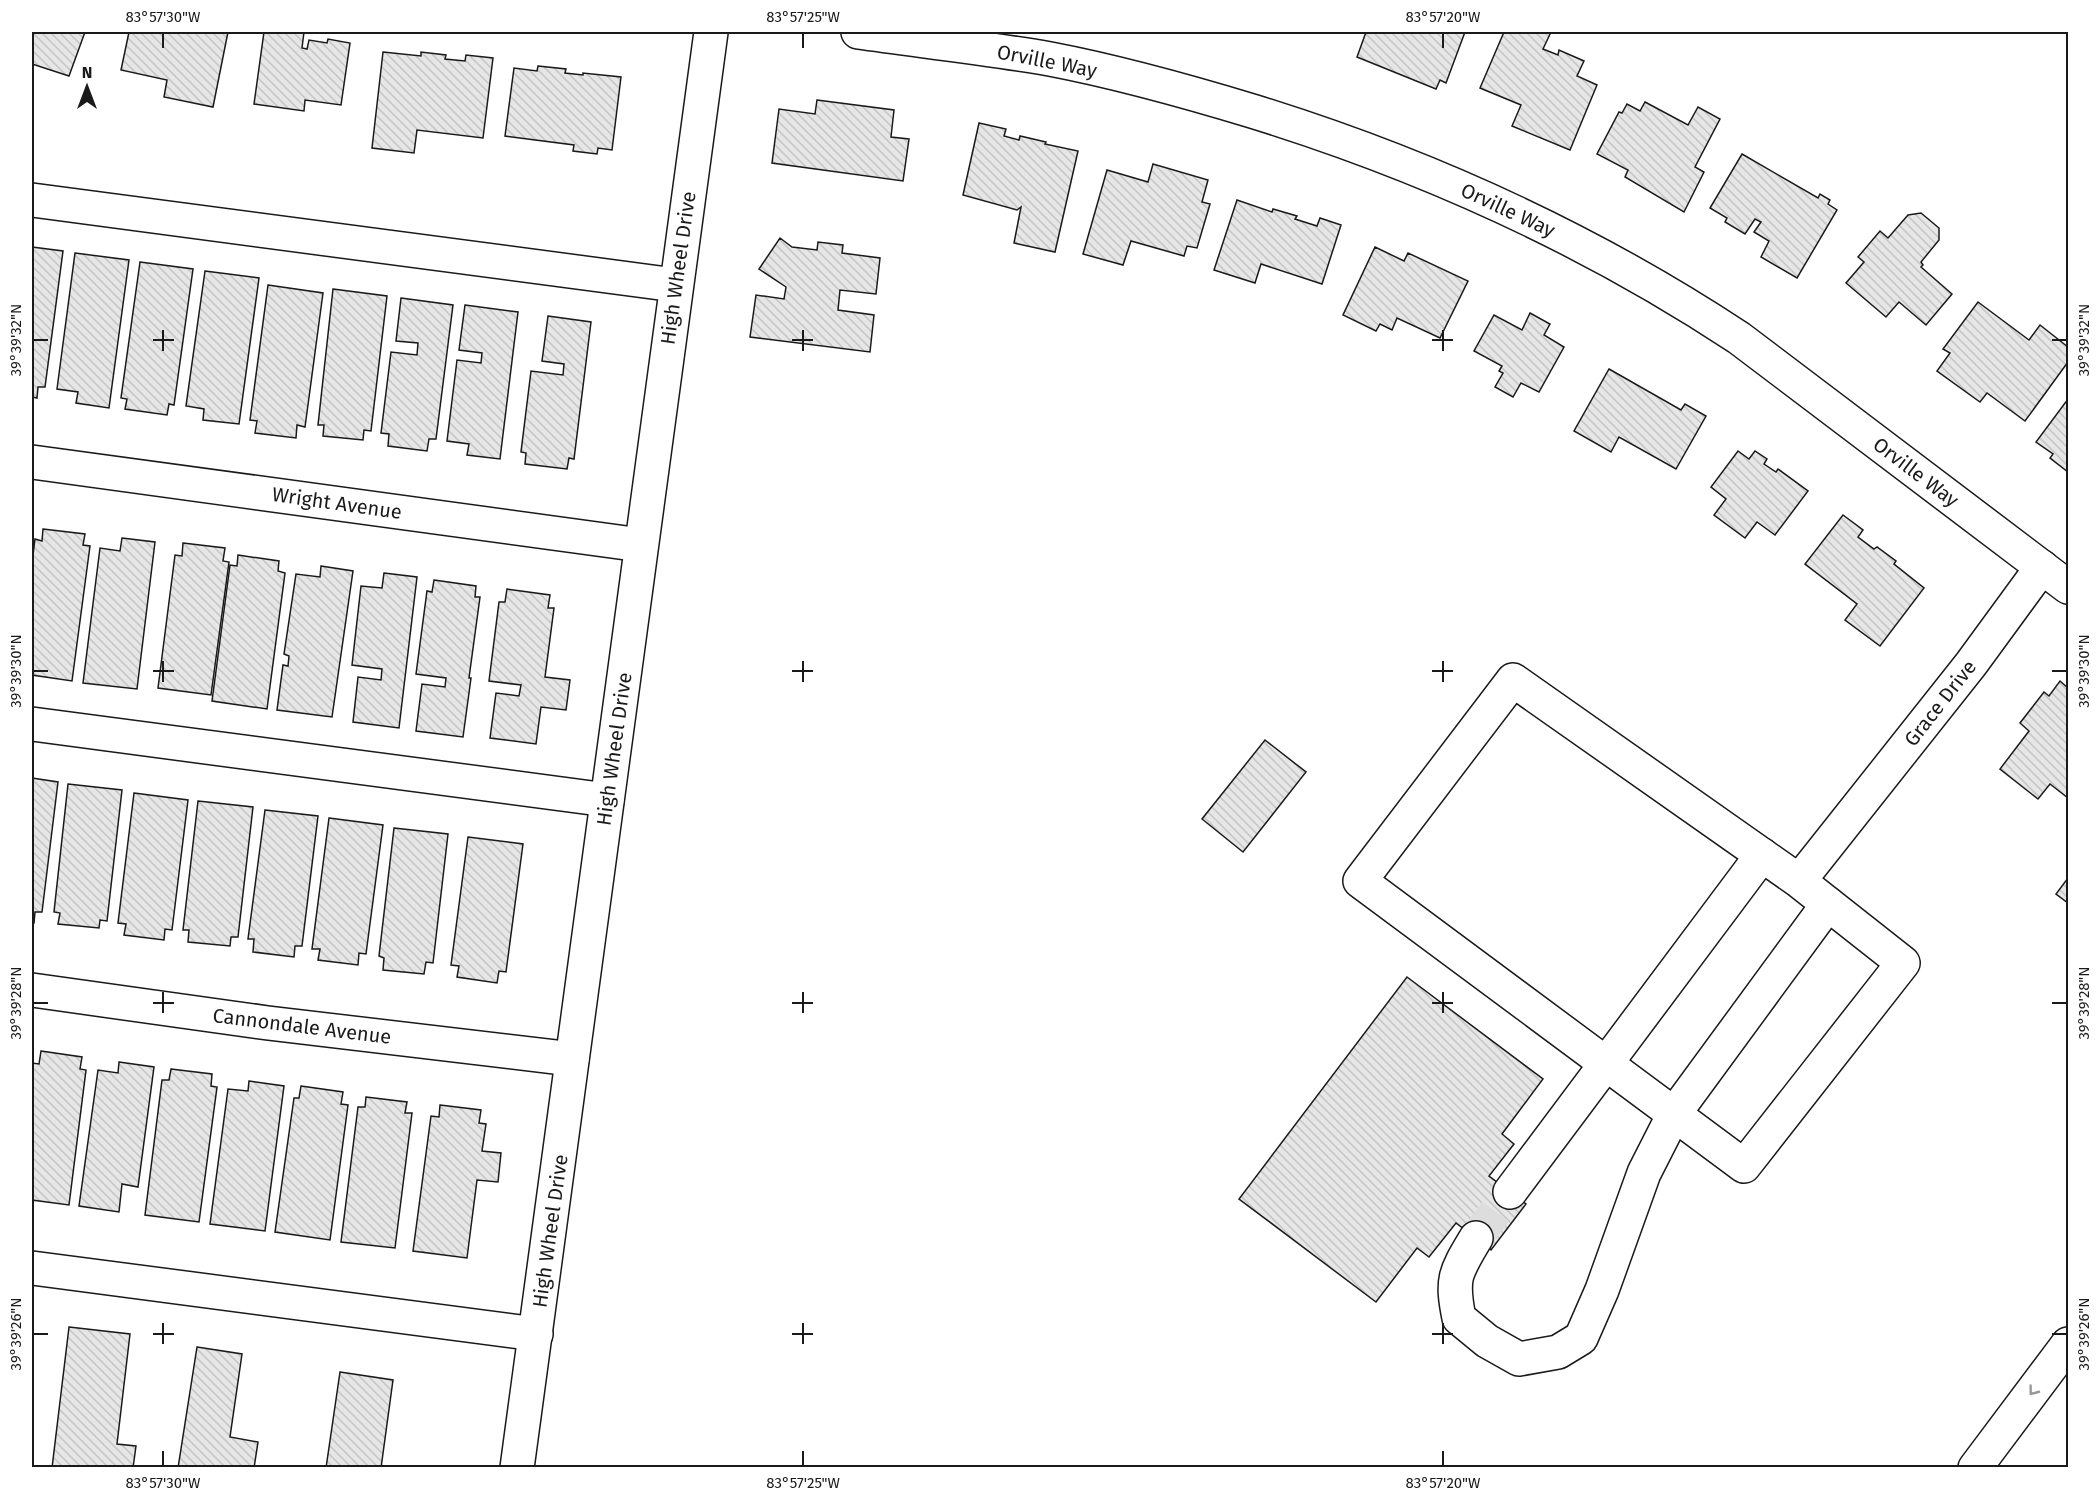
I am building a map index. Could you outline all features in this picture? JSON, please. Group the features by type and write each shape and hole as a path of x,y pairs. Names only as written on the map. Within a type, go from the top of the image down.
{"main road":[{"name":"High Wheel Drive","path":"517,1467 711,32"},
{"name":"Orville Way","path":"858,32 1051,60 1187,91 1366,149 1520,214 1686,304 1739,338 2068,587"},
{"path":"32,200 675,285"},
{"name":"Wright Avenue","path":"32,462 641,545"},
{"name":"Grace Drive","path":"1799,881 1971,664 2042,567"},
{"path":"1513,680 1799,881 1903,963 1744,1166 1360,881 1513,680"},
{"path":"32,724 607,800"},
{"path":"1510,1192 1762,855"},
{"path":"1476,1238 1457,1270 1454,1294 1458,1318 1487,1341 1519,1359 1558,1352 1581,1338 1602,1290 1644,1173 1674,1114 1828,904"},
{"name":"Cannondale Avenue","path":"32,990 268,1023 572,1059"},
{"path":"32,1268 536,1334"},
{"path":"1975,1467 2068,1344"}],"building":[{"path":"32,32 85,32 69,76 32,64"},
{"path":"129,32 228,32 213,107 164,97 167,80 121,70"},
{"path":"264,32 304,32 302,48 307,49 309,40 327,43 328,39 350,43 341,105 305,100 304,111 254,104"},
{"path":"1366,32 1465,32 1446,83 1440,80 1436,89 1357,57"},
{"path":"1504,32 1551,32 1543,49 1558,55 1559,50 1584,61 1577,76 1597,85 1570,150 1512,126 1521,105 1480,88"},
{"path":"383,52 421,56 421,52 446,55 445,59 465,61 466,55 493,58 483,138 417,130 414,153 372,148"},
{"path":"538,66 566,69 565,73 621,77 612,150 598,148 597,154 573,151 574,145 505,136 514,68 537,71"},
{"path":"817,100 894,110 891,137 909,139 903,181 772,163 779,109 815,114"},
{"path":"1645,102 1688,125 1698,107 1720,119 1695,167 1704,172 1684,212 1625,177 1628,170 1597,154 1619,112 1622,113 1627,104 1640,111"},
{"path":"979,123 1006,129 1004,136 1019,140 1020,136 1078,151 1055,252 1014,243 1021,207 1017,210 963,195"},
{"path":"1742,154 1818,198 1820,194 1830,200 1828,204 1837,210 1797,278 1761,257 1769,241 1754,232 1761,222 1755,219 1745,234 1725,222 1727,218 1710,208"},
{"path":"1153,164 1208,180 1202,202 1210,204 1197,248 1187,246 1184,256 1131,241 1123,265 1083,254 1107,170 1148,182"},
{"path":"1237,200 1272,212 1273,209 1297,216 1295,219 1317,226 1320,218 1341,225 1322,284 1261,264 1255,283 1214,270"},
{"path":"1921,213 1939,228 1939,240 1921,262 1923,265 1921,267 1952,294 1926,325 1899,302 1886,317 1846,283 1864,262 1858,257 1880,231 1888,238 1908,215"},
{"path":"780,238 792,247 817,250 818,242 843,245 842,253 880,258 876,294 840,290 838,310 874,315 870,352 750,337 756,295 784,299 786,287 759,269"},
{"path":"32,247 63,251 45,387 38,387 37,398 32,397"},
{"path":"1375,247 1404,261 1408,253 1468,281 1440,338 1397,318 1392,330 1380,324 1376,331 1343,315"},
{"path":"75,253 129,260 109,408 76,403 78,392 57,389"},
{"path":"140,262 193,269 174,405 169,404 167,415 125,409 127,399 121,398"},
{"path":"205,271 259,278 239,424 203,420 204,409 186,406"},
{"path":"268,285 323,293 305,427 297,425 296,438 255,433 257,421 250,420"},
{"path":"333,289 387,296 371,431 364,430 363,440 323,436 324,425 318,425"},
{"path":"401,298 453,305 436,439 429,439 427,451 388,446 389,434 381,433 391,352 417,355 418,343 396,341"},
{"path":"1978,302 2029,340 2040,325 2068,347 2068,362 2025,421 1987,393 1980,402 1937,371 1950,353 1943,349"},
{"path":"465,305 518,312 500,459 467,455 469,444 447,441 457,360 481,363 482,353 459,350"},
{"path":"1530,313 1550,324 1544,335 1564,347 1539,392 1521,383 1513,397 1495,387 1503,373 1499,371 1502,366 1474,351 1494,315 1522,330"},
{"path":"548,316 591,322 574,459 569,458 567,469 525,464 526,453 521,452 531,371 563,375 564,364 542,361"},
{"path":"1609,369 1681,410 1685,404 1706,416 1676,469 1619,437 1611,452 1574,431"},
{"path":"2068,399 2068,472 2050,458 2053,454 2036,442"},
{"path":"1738,451 1749,459 1755,451 1767,459 1764,464 1776,472 1778,469 1808,491 1775,535 1757,522 1745,538 1714,515 1726,499 1711,487"},
{"path":"1843,515 1863,530 1858,537 1896,561 1894,564 1924,588 1880,646 1845,620 1857,604 1805,564"},
{"path":"43,529 85,534 83,545 90,546 72,681 32,675 32,563 35,539 42,541"},
{"path":"122,538 155,542 137,689 83,683 100,548 120,551"},
{"path":"183,543 225,548 223,561 229,562 211,695 158,688 175,555 182,556"},
{"path":"238,555 279,561 278,571 285,573 267,709 212,701 230,565 237,566"},
{"path":"321,566 353,571 332,717 277,710 283,665 288,666 289,656 284,654 296,574 320,577"},
{"path":"384,573 417,577 399,728 353,722 358,677 381,680 382,669 352,665 361,586 382,588"},
{"path":"434,580 476,586 475,597 480,597 463,737 416,731 422,684 445,687 446,678 416,674 427,591 432,592"},
{"path":"507,589 550,595 548,608 554,608 545,677 570,680 566,710 541,707 536,744 490,738 496,693 519,696 521,685 489,681 499,602 505,602"},
{"path":"2060,681 2068,688 2068,798 2050,784 2038,799 2000,769 2029,731 2020,723 2044,692 2049,696"},
{"path":"1265,740 1306,772 1243,852 1202,819"},
{"path":"32,778 58,782 42,912 35,912 34,923 32,923"},
{"path":"68,784 122,790 107,921 100,920 99,928 58,924 60,913 54,912"},
{"path":"134,793 188,800 172,930 165,929 164,940 124,935 126,924 118,923"},
{"path":"198,801 253,807 238,937 231,937 230,946 188,942 189,930 183,930"},
{"path":"265,810 318,816 302,946 295,946 294,957 253,952 254,939 248,939"},
{"path":"329,818 383,825 366,954 359,953 358,965 318,960 320,949 312,949"},
{"path":"394,828 448,834 433,963 426,962 424,974 383,970 384,958 379,956"},
{"path":"468,837 523,844 506,972 499,971 497,983 457,977 459,966 451,965"},
{"path":"2068,878 2068,903 2056,894"},
{"path":"1407,977 1543,1079 1502,1134 1514,1144 1489,1176 1526,1204 1491,1250 1456,1223 1429,1257 1417,1248 1376,1302 1239,1199"},
{"path":"41,1051 82,1057 80,1069 86,1070 69,1205 32,1200 32,1063 39,1064"},
{"path":"119,1062 154,1067 138,1187 122,1184 119,1212 79,1206 98,1070 118,1073"},
{"path":"171,1069 212,1074 211,1086 217,1087 199,1222 145,1215 162,1080 169,1080"},
{"path":"249,1081 284,1086 265,1231 210,1224 228,1089 248,1091"},
{"path":"301,1086 343,1092 341,1104 348,1105 330,1240 275,1232 294,1098 299,1098"},
{"path":"366,1097 407,1102 405,1113 412,1113 395,1248 341,1242 358,1107 365,1107"},
{"path":"440,1105 481,1110 479,1123 486,1124 482,1151 501,1153 498,1182 477,1180 467,1258 413,1251 431,1116 439,1117"},
{"path":"69,1327 130,1334 117,1444 136,1446 133,1468 52,1468"},
{"path":"197,1347 242,1354 230,1437 258,1442 254,1468 178,1468"},
{"path":"340,1372 393,1380 381,1468 326,1468"}],"tunnel":[{"path":"1476,1238 1510,1192"}]}
